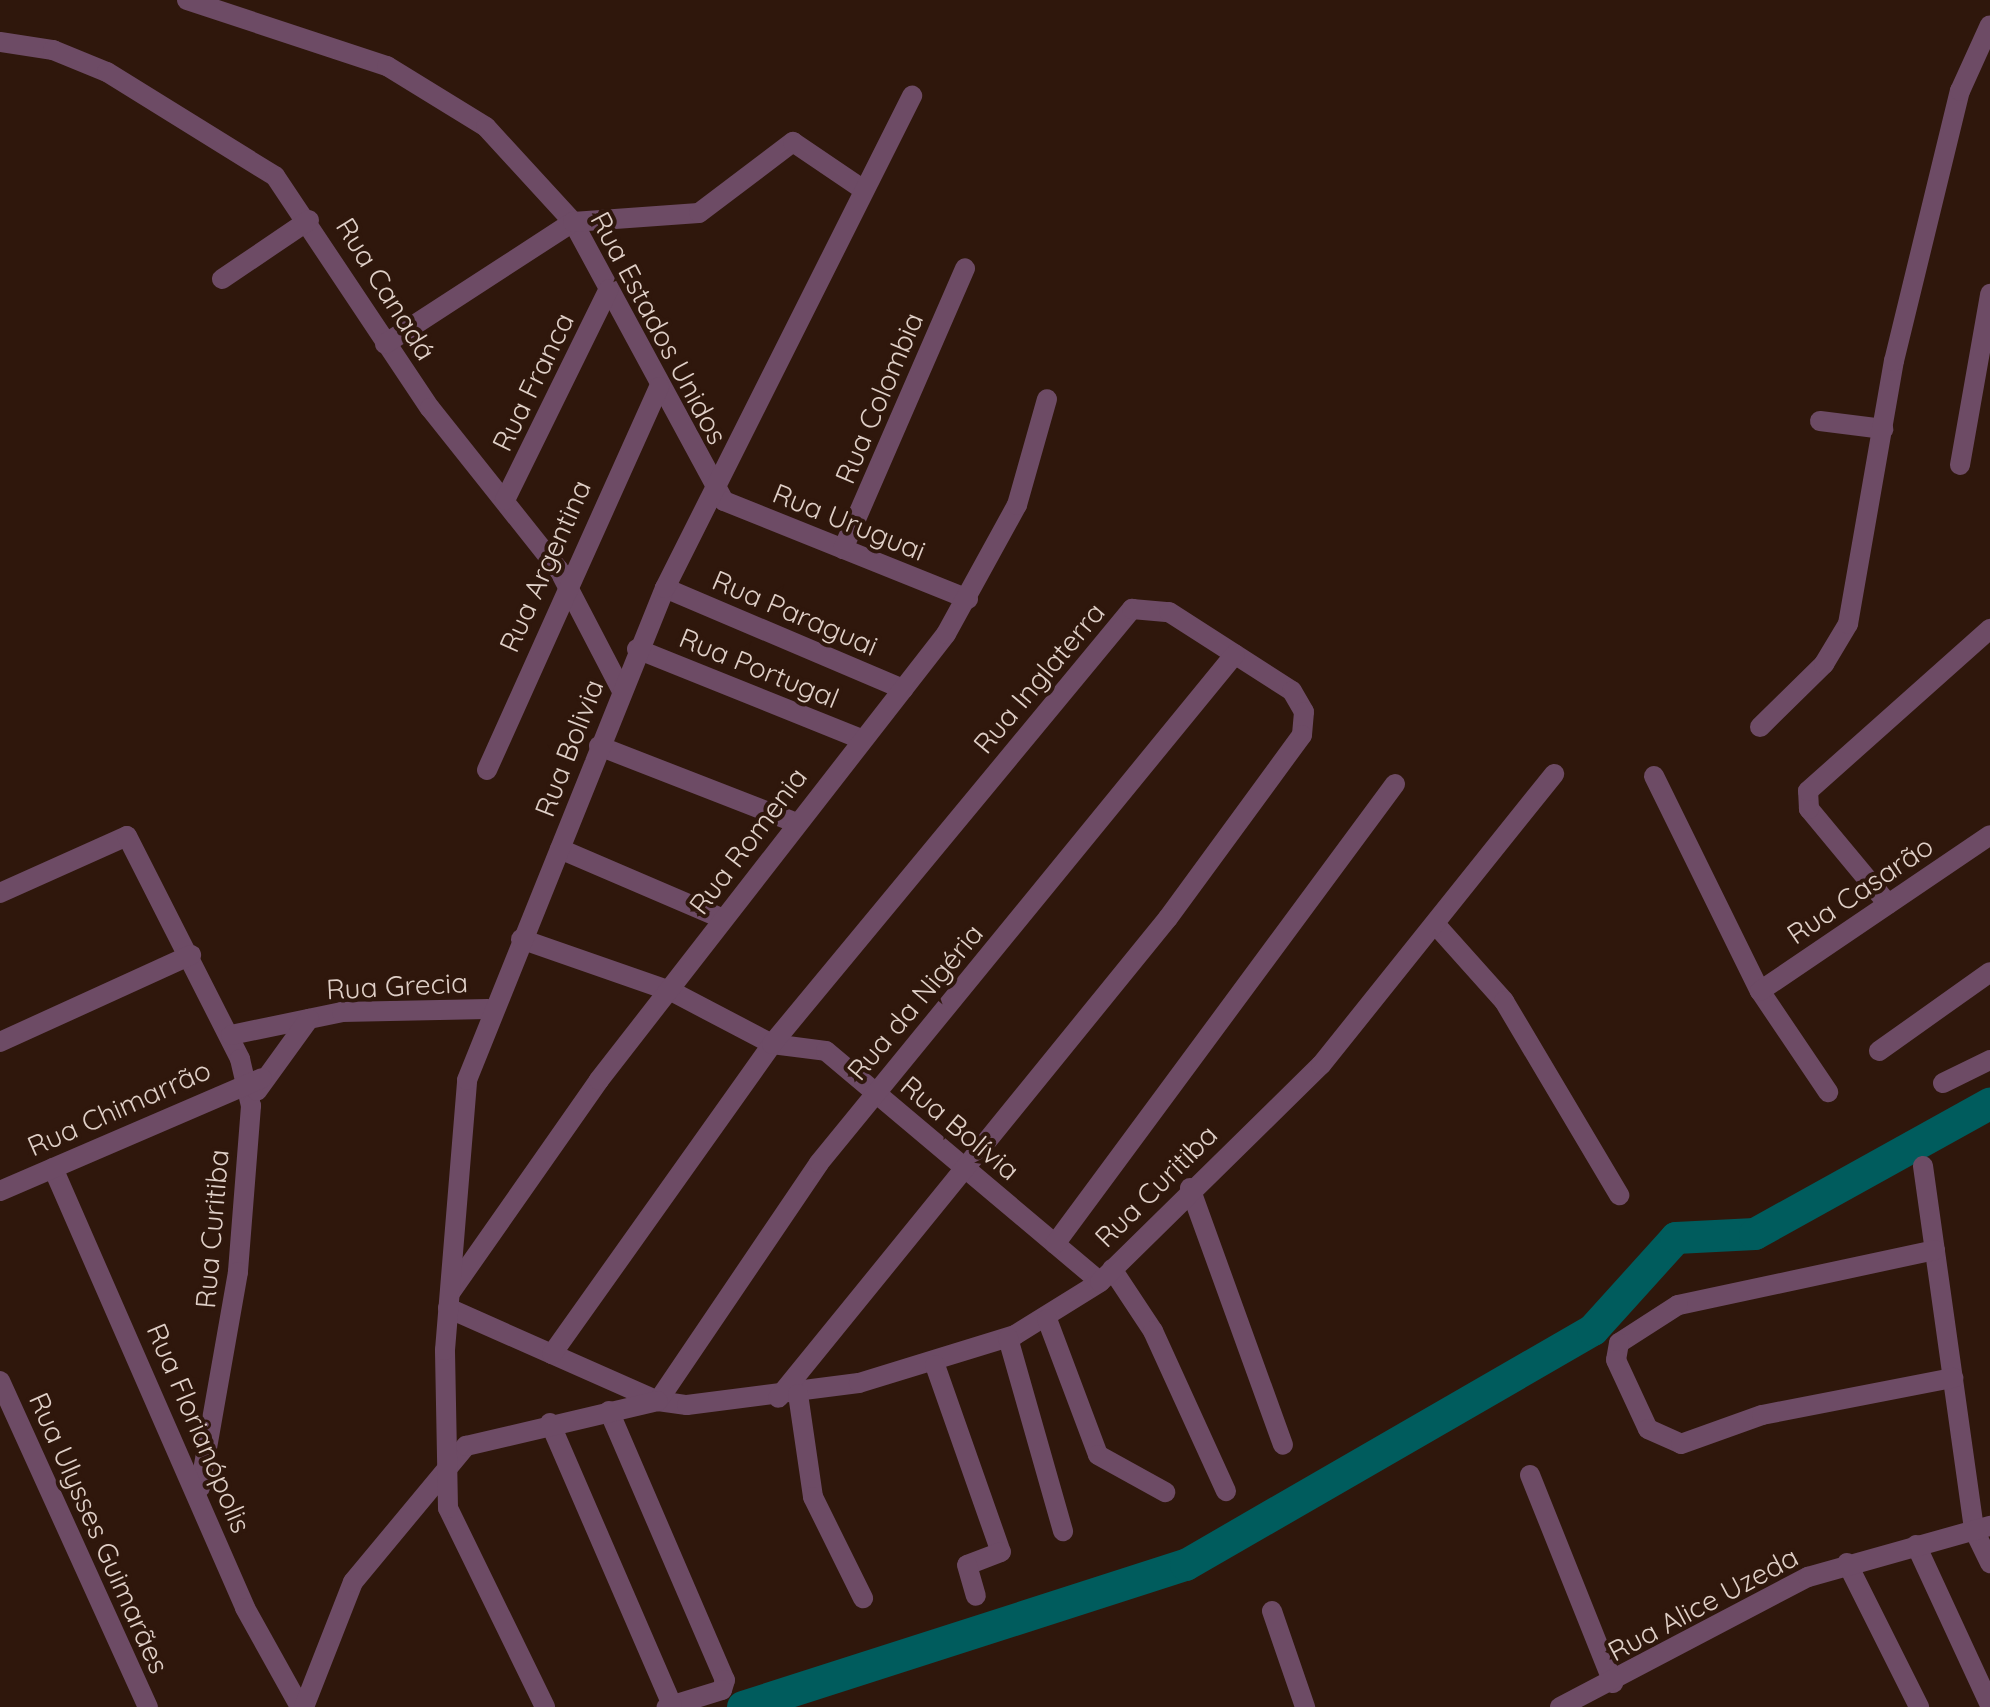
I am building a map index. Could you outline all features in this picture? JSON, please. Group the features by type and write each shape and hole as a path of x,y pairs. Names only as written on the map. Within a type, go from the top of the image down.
{"street":[{"name":"Rua Estados Unidos","path":"187,0 411,77 514,152 573,222 715,491"},
{"path":"1760,727 1824,664 1848,624 1883,429 1956,107 1990,25"},
{"name":"Rua Canadá","path":"0,42 71,55 123,80 253,158 309,220 385,344 564,583 621,689"},
{"name":"Rua Bolivia","path":"545,1707 456,1531 444,1465 449,1300 461,1117 488,1010 560,849 637,649 861,188 912,96"},
{"path":"385,344 573,222 699,213 802,142 861,188"},
{"path":"222,280 309,220"},
{"name":"Rua Colombia","path":"843,550 965,268"},
{"name":"Rua Franca","path":"505,500 610,288"},
{"path":"1960,465 1990,294"},
{"name":"Rua Argentina","path":"487,770 564,583 659,387"},
{"name":"Rua Romenia","path":"449,1300 794,822 904,688 968,599 1017,505 1046,400"},
{"path":"1820,421 1883,429"},
{"name":"Rua Uruguai","path":"715,491 843,550 968,599"},
{"name":"Rua Paraguai","path":"665,588 904,688"},
{"name":"Rua Inglaterra","path":"552,1354 772,1044 1132,610 1169,612 1292,691 1304,712 1302,735 788,1396"},
{"path":"1888,904 1810,809 1808,790 1990,629"},
{"name":"Rua Portugal","path":"637,649 862,738"},
{"name":"Rua da Nigéria","path":"658,1401 874,1092 1235,654"},
{"path":"599,746 794,822"},
{"name":"Rua Curitiba","path":"302,1707 353,1582 444,1465 479,1439 658,1401 788,1396 934,1365 1047,1319 1106,1276 1190,1188 1321,1064 1554,774"},
{"path":"1654,776 1760,991 1828,1092"},
{"path":"1054,1244 1395,784"},
{"path":"0,893 126,836 254,1080"},
{"name":"Rua Casarão","path":"1760,991 1990,836"},
{"path":"560,849 723,919"},
{"path":"1436,925 1511,1012 1619,1195"},
{"path":"520,939 673,992 772,1044"},
{"path":"0,1042 190,955"},
{"path":"1879,1051 1990,972"},
{"name":"Rua Grecia","path":"231,1035 309,1019 488,1010"},
{"name":"Rua Grecia","path":"251,1106 254,1080 309,1019"},
{"name":"Rua Bolívia","path":"772,1044 826,1051 1054,1244 1106,1276 1153,1332 1226,1491"},
{"path":"1944,1083 1990,1060"},
{"name":"Rua Chimarrão","path":"0,1191 254,1080"},
{"name":"Rua Curitiba","path":"200,1488 234,1306 251,1106"},
{"path":"1923,1166 1952,1378 1990,1563"},
{"name":"Rua Florianópolis","path":"53,1168 200,1488 245,1608 302,1707"},
{"path":"1190,1188 1282,1445"},
{"path":"1934,1250 1678,1305 1618,1343 1616,1360 1648,1429 1681,1444 1762,1415 1952,1378"},
{"path":"449,1300 552,1354 658,1401"},
{"path":"1047,1319 1098,1455 1165,1492"},
{"path":"1008,1338 1063,1532"},
{"path":"934,1365 1001,1552 967,1565 976,1596"},
{"name":"Rua Ulysses Guimarães","path":"0,1382 148,1707"},
{"path":"788,1396 811,1491 863,1598"},
{"path":"550,1423 669,1706 722,1690 724,1680 609,1411"},
{"path":"1530,1475 1612,1682"},
{"name":"Rua Alice Uzeda","path":"1560,1707 1772,1592 1847,1563 1982,1528"},
{"path":"1916,1545 1990,1706"},
{"path":"1847,1563 1919,1707"},
{"path":"1272,1611 1304,1707"}],"waterway":[{"path":"743,1707 1186,1565 1593,1330 1676,1238 1755,1234 1990,1104"}]}
